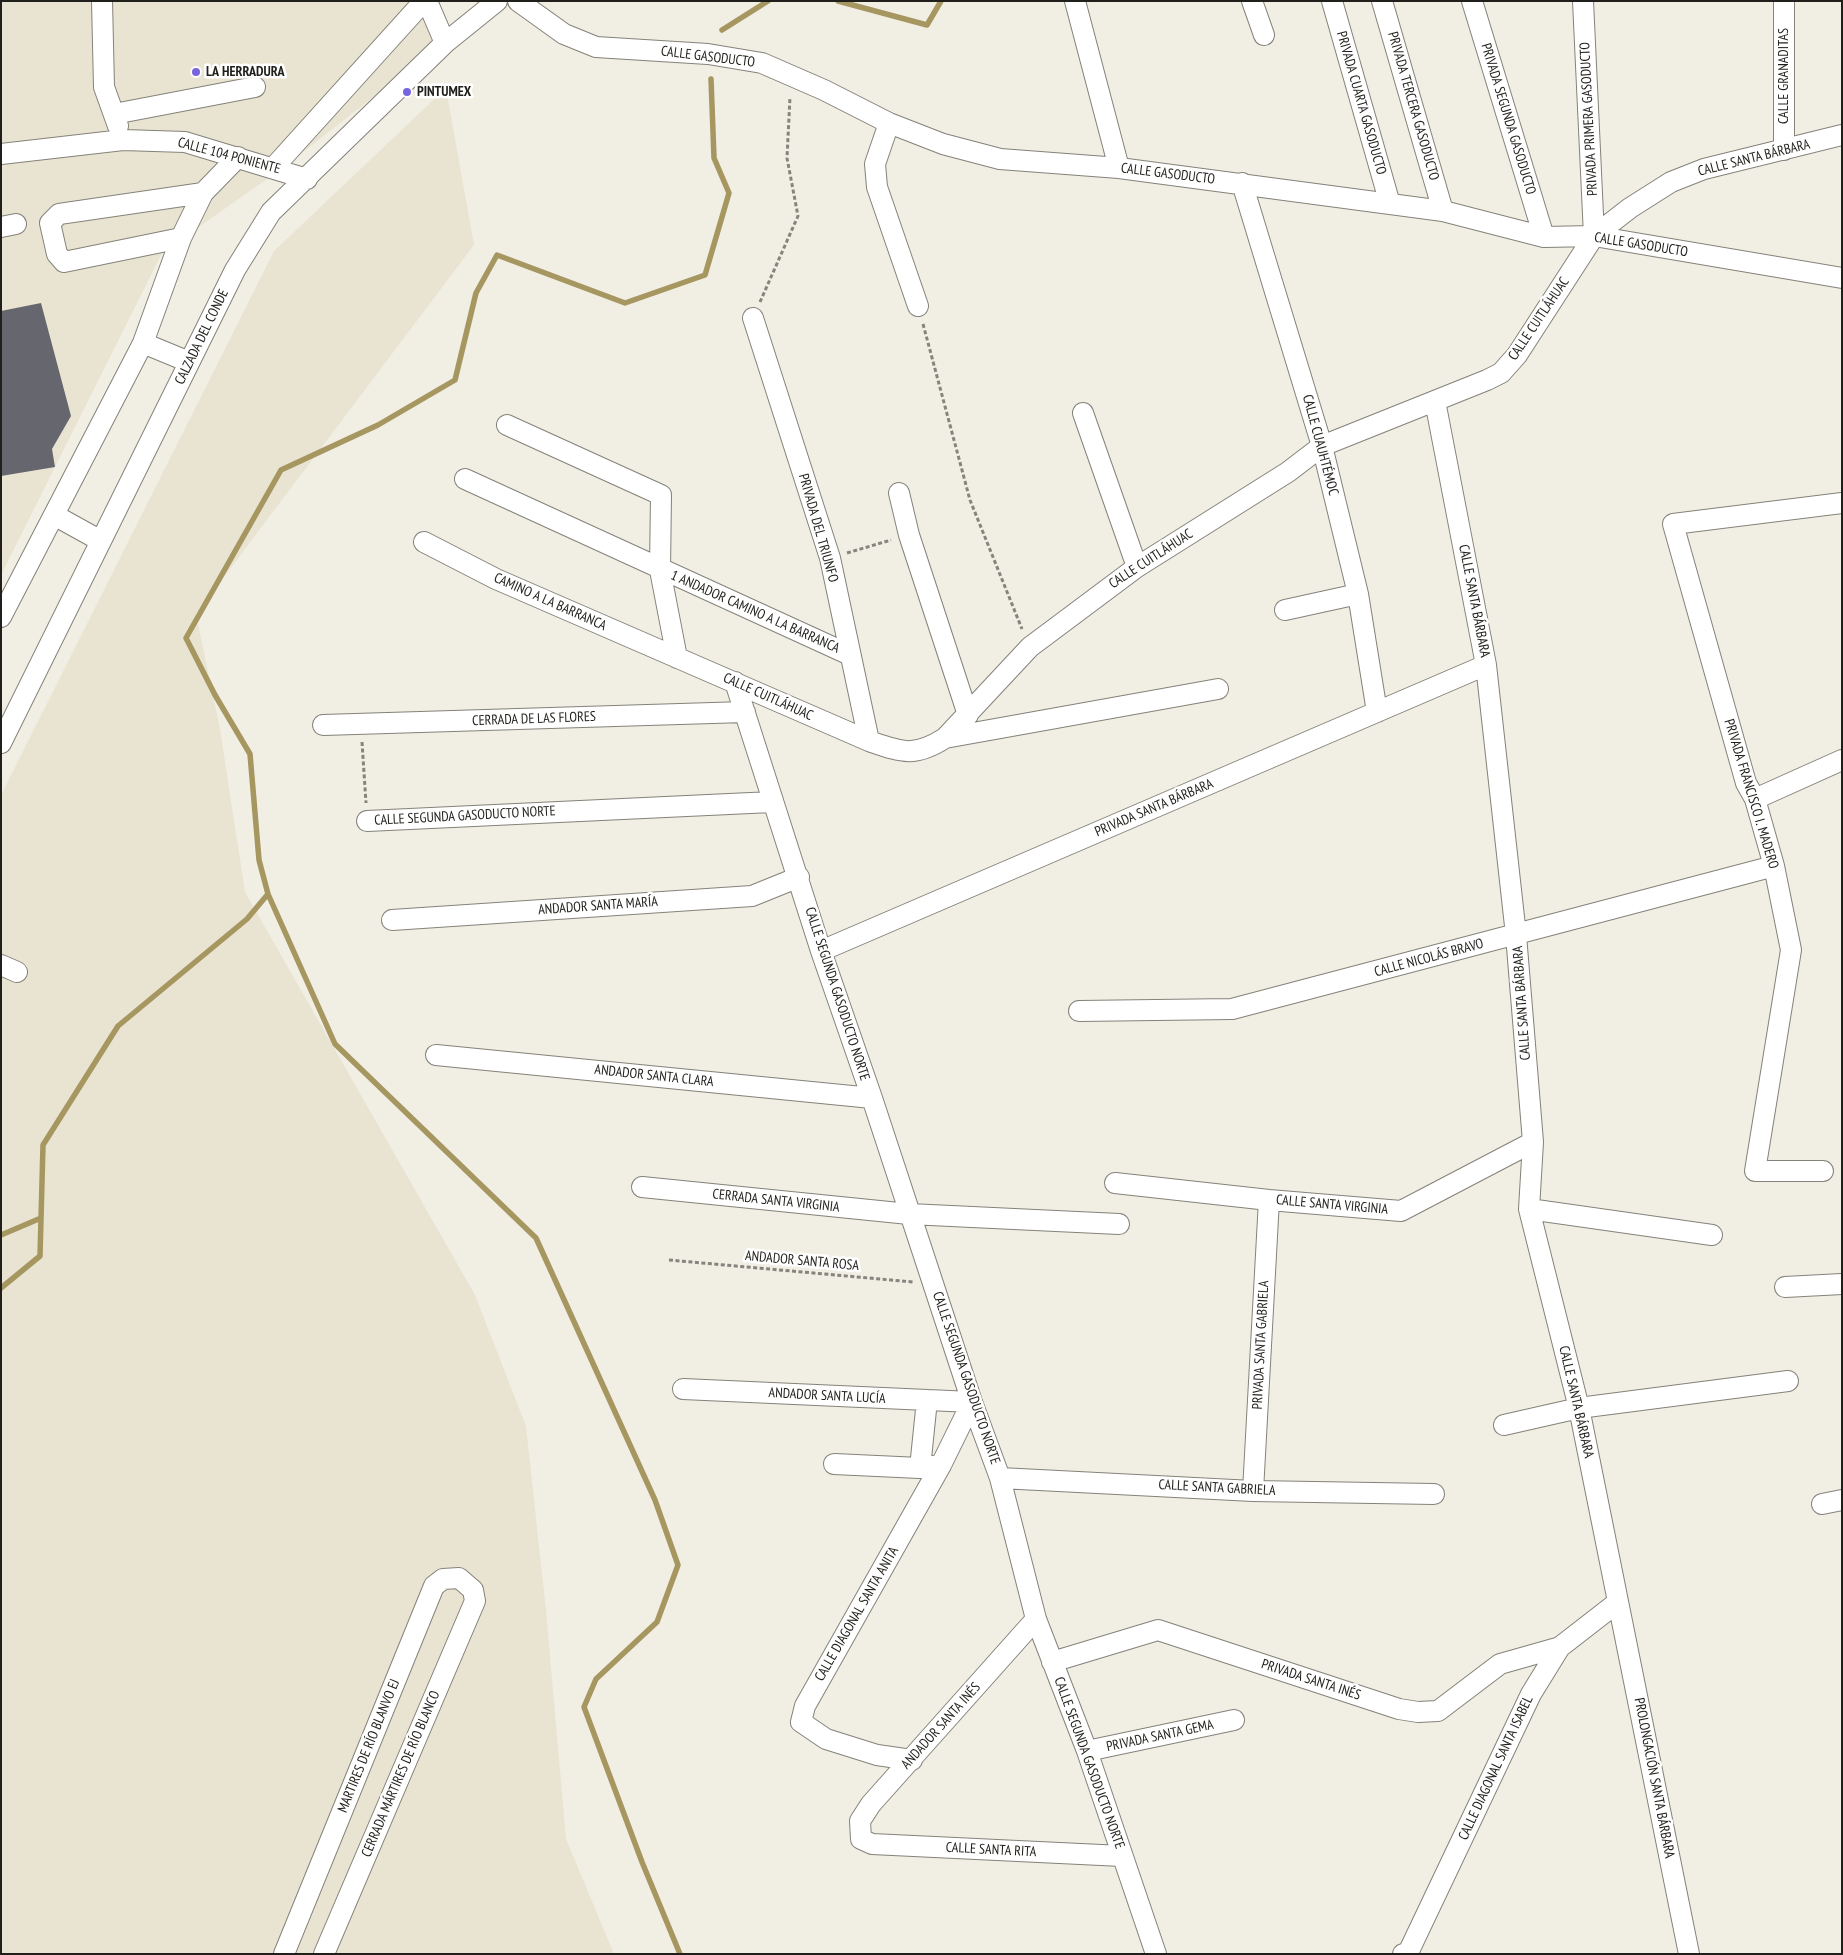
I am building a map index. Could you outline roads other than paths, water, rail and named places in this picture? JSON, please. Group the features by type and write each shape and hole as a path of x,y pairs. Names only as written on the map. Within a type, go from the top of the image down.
{"street":[{"path":"102,1 104,87 123,140"},
{"path":"274,168 426,1 445,43"},
{"name":"CALZADA DEL CONDE","path":"1,743 235,270 271,212 445,43 497,1"},
{"name":"CALLE GASODUCTO","path":"518,1 564,34 596,47 708,54 762,64 792,75 889,123 944,144 1000,159 1119,168 1444,211 1544,237 1594,236 1842,278"},
{"path":"1075,1 1119,168"},
{"path":"1252,1 1264,35"},
{"name":"PRIVADA CUARTA GASODUCTO","path":"1332,1 1390,204"},
{"name":"PRIVADA TERCERA GASODUCTO","path":"1382,1 1444,211"},
{"name":"PRIVADA SEGUNDA GASODUCTO","path":"1472,1 1544,237"},
{"name":"PRIVADA PRIMERA GASODUCTO","path":"1583,1 1594,236"},
{"name":"CALLE GRANADITAS","path":"1784,1 1784,150"},
{"path":"114,114 255,87"},
{"path":"889,123 875,164 877,187 918,306"},
{"name":"CALLE SANTA BÁRBARA","path":"1594,236 1630,208 1671,182 1704,169 1842,136"},
{"name":"CALLE 104 PONIENTE","path":"1,154 123,140 184,142 307,178"},
{"path":"1,617 143,343 181,238 203,193 238,157"},
{"name":"CALLE CUAUHTÉMOC","path":"1242,183 1322,446 1358,594 1376,712"},
{"path":"181,238 64,262 57,254 50,223 59,214 203,193"},
{"name":"CALLE CUITLÁHUAC","path":"677,658 868,741 900,752 917,752 931,747 945,738 968,715 1030,647 1137,567 1288,472 1322,446 1501,373 1517,355 1594,236"},
{"name":"PRIVADA DEL TRIUNFO","path":"753,318 830,558 868,741"},
{"path":"143,343 189,362"},
{"name":"CALLE SANTA BÁRBARA","path":"1436,401 1486,665 1516,936 1532,1142 1529,1209 1579,1408 1618,1602"},
{"path":"1083,413 1137,567"},
{"path":"507,425 661,496 660,570 677,658"},
{"name":"1 ANDADOR CAMINO A LA BARRANCA","path":"465,479 660,570 850,655"},
{"path":"899,493 909,535 968,715"},
{"name":"PRIVADA FRANCISCO I. MADERO","path":"1823,1171 1755,1170 1791,950 1774,866 1755,799 1746,783 1673,524 1842,503"},
{"path":"54,515 101,541"},
{"name":"CAMINO A LA BARRANCA","path":"424,542 496,579 677,658"},
{"path":"1285,610 1358,594"},
{"name":"PRIVADA SANTA BÁRBARA","path":"821,951 1486,665"},
{"name":"CALLE SEGUNDA GASODUCTO NORTE","path":"735,682 772,802 799,877 821,951 872,1098 972,1402 1000,1478 1036,1619 1087,1752 1156,1954"},
{"path":"945,738 1218,689"},
{"name":"CERRADA DE LAS FLORES","path":"323,725 744,712"},
{"path":"1755,799 1842,760"},
{"name":"CALLE SEGUNDA GASODUCTO NORTE","path":"367,821 772,802"},
{"name":"CALLE NICOLÁS BRAVO","path":"1079,1011 1232,1009 1516,936 1774,866"},
{"name":"ANDADOR SANTA MARÍA","path":"392,920 752,896 799,877"},
{"name":"ANDADOR SANTA CLARA","path":"436,1055 872,1098"},
{"name":"CALLE SANTA VIRGINIA","path":"1115,1182 1269,1200 1401,1211 1532,1142"},
{"name":"CERRADA SANTA VIRGINIA","path":"642,1187 909,1214"},
{"name":"PRIVADA SANTA GABRIELA","path":"1253,1491 1269,1200"},
{"path":"1529,1209 1712,1235"},
{"path":"909,1214 1118,1224"},
{"path":"1785,1288 1842,1284"},
{"path":"1504,1425 1579,1408 1788,1381"},
{"name":"ANDADOR SANTA LUCÍA","path":"683,1389 972,1402"},
{"path":"920,1468 927,1400"},
{"name":"CALLE DIAGONAL SANTA ANITA","path":"912,1760 877,1755 826,1740 801,1722 805,1706 941,1466 972,1402"},
{"path":"834,1464 920,1468 941,1466"},
{"name":"CALLE SANTA GABRIELA","path":"1000,1478 1253,1491 1434,1494"},
{"path":"1822,1504 1842,1500"},
{"name":"MARTIRES DE RÍO BLANVO EJ","path":"284,1954 434,1586 443,1579 459,1578 470,1585 474,1595"},
{"name":"CERRADA MÁRTIRES DE RÍO BLANCO","path":"324,1954 475,1601 474,1595"},
{"name":"CALLE DIAGONAL SANTA ISABEL","path":"1403,1954 1408,1953 1531,1694 1560,1647 1618,1602"},
{"name":"PROLONGACIÓN SANTA BÁRBARA","path":"1618,1602 1688,1954"},
{"name":"ANDADOR SANTA INÉS","path":"861,1839 860,1821 870,1804 912,1760 1036,1619"},
{"name":"PRIVADA SANTA INÉS","path":"1052,1662 1158,1630 1399,1709 1418,1712 1438,1711 1500,1664 1560,1647"},
{"name":"PRIVADA SANTA GEMA","path":"1087,1752 1234,1720"},
{"name":"CALLE SANTA RITA","path":"861,1839 872,1844 1122,1856"}],"waterway":[{"path":"722,30 768,1"},
{"path":"838,1 927,25 941,1"},
{"path":"680,1954 642,1862 584,1707 596,1679 657,1622 678,1565 655,1500 536,1238 335,1044 268,894 259,860 250,754 215,695 186,638 281,470 378,425 455,380 476,293 497,255 625,303 705,275 729,193 714,158 711,79"},
{"path":"1,1288 40,1256 43,1145 118,1026 247,919 268,894"},
{"path":"1,1235 41,1218"}],"place":[{"name":"LA HERRADURA","path":"196,72"},
{"name":"PINTUMEX","path":"407,92"}]}
